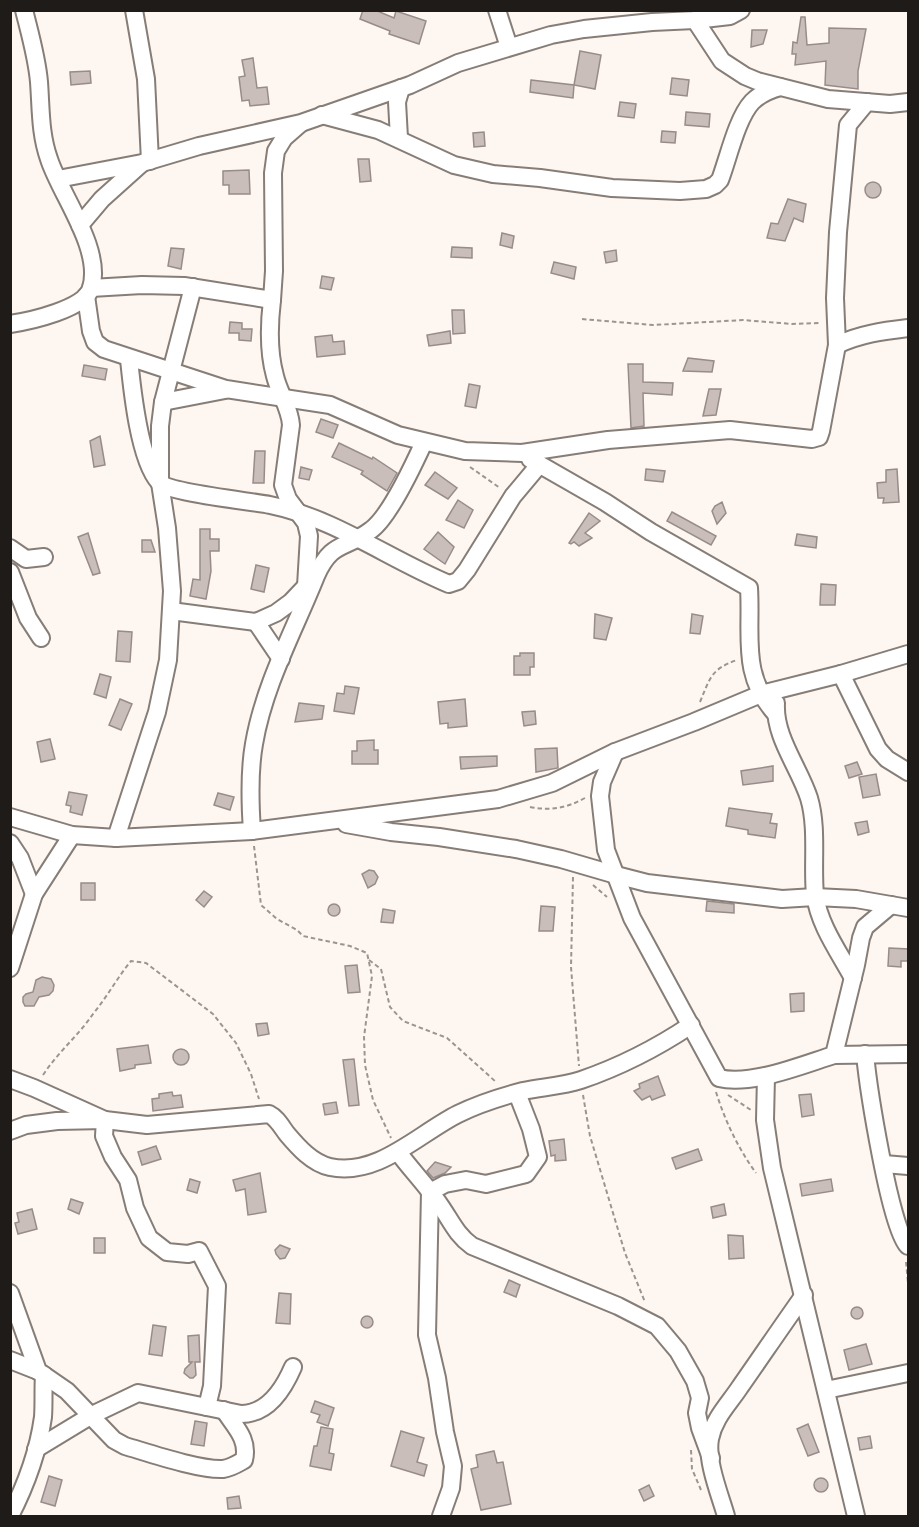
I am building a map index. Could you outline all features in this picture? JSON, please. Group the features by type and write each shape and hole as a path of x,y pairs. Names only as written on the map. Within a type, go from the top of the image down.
{"street":[{"path":"24,10 39,81 44,144 80,225 92,259 89,292 95,342 104,349 129,359 226,389 330,405 398,435 465,451 522,453 608,440 730,430 812,439 819,437 837,345 838,232 848,125 867,102"},
{"path":"80,225 102,199 146,162 146,79 134,10"},
{"path":"497,10 508,47"},
{"path":"58,179 146,162 199,146 301,123 401,88 458,63 508,47 584,29 618,18 648,16 695,20 730,16 741,10"},
{"path":"695,20 722,61 744,76 828,99 890,104 909,102"},
{"path":"744,76 751,103"},
{"path":"321,115 352,122 399,138 454,165 493,174 612,188 695,191 715,185 720,180 743,117 751,103 760,95 780,87"},
{"path":"399,138 397,102 401,88"},
{"path":"828,99 848,125"},
{"path":"171,610 256,622 276,613 291,602 311,581 309,536 306,523 288,499 283,485 291,417 274,375 269,326 274,271 273,173 276,151 284,138 301,123"},
{"path":"11,325 46,316 78,303 89,292 142,285 193,287 272,300"},
{"path":"116,838 140,769 164,684 171,638 172,591 167,528 160,483 160,426 193,287"},
{"path":"837,345 853,337 909,328"},
{"path":"129,359 143,445 148,464 160,483 176,490 299,512 357,538 431,576 453,584 467,570 513,496 539,465"},
{"path":"164,402 226,389"},
{"path":"252,831 251,771 264,702 311,581 332,551 371,530 379,523 413,466 424,442"},
{"path":"522,453 749,588 749,656 754,678 761,694 776,714 786,746 810,805 815,897 831,939 853,978"},
{"path":"10,548 26,559 44,557"},
{"path":"10,572 28,618 41,638"},
{"path":"256,622 281,659"},
{"path":"10,817 72,835 116,838 252,831 498,799 552,783 615,752 761,694 909,654"},
{"path":"841,674 878,749 887,759 909,772"},
{"path":"776,714 780,688"},
{"path":"615,752 602,782 600,796 606,850 632,918 719,1078 766,1076 834,1055 909,1053"},
{"path":"330,821 391,832 479,842 570,861 616,875 680,887 782,899 815,897 856,899 909,908"},
{"path":"10,968 34,894 72,835"},
{"path":"10,843 20,858 34,894"},
{"path":"834,1055 865,927 891,905"},
{"path":"10,1131 26,1125 57,1121 105,1120 147,1125 269,1114 309,1157 321,1164 331,1167 361,1167 398,1152 455,1115 479,1104 517,1093 580,1081 651,1049 691,1025"},
{"path":"865,1054 874,1118 898,1226 904,1242 909,1246"},
{"path":"766,1076 765,1119 772,1168 856,1516"},
{"path":"10,1079 105,1120"},
{"path":"430,1192 445,1184 466,1180 486,1184 526,1174 538,1157 531,1129 517,1093"},
{"path":"105,1120 104,1136 112,1157 128,1180 135,1208 150,1238 167,1252 188,1254 199,1251 217,1286 212,1386 207,1407"},
{"path":"398,1152 430,1192 454,1229 472,1246 618,1306 657,1326 678,1351 700,1398 697,1413 700,1428 711,1458 726,1516"},
{"path":"884,1164 909,1166"},
{"path":"430,1192 427,1335 453,1466 451,1488 441,1516"},
{"path":"10,1293 41,1373 43,1417 27,1481 10,1516"},
{"path":"711,1458 710,1441 722,1410 804,1295"},
{"path":"10,1360 41,1373 67,1391 114,1440 125,1446 207,1467 222,1469 234,1467 244,1460 247,1448 224,1410"},
{"path":"36,1449 92,1415 138,1393 241,1414 257,1412 277,1395 293,1367"},
{"path":"10,1369 41,1373"},
{"path":"826,1390 909,1373"}],"path":[{"path":"582,319 653,325 743,320 792,324 836,322"},
{"path":"469,466 513,496"},
{"path":"694,722 711,675 721,666 749,656"},
{"path":"525,806 552,809 567,807 590,795 602,782"},
{"path":"252,831 261,905 303,936 350,946 367,953 372,976 364,1037 365,1065 373,1100 398,1152"},
{"path":"570,861 585,879 609,898"},
{"path":"570,861 573,879 571,967 580,1081 591,1136 625,1253 638,1288 657,1326"},
{"path":"368,958 381,969 390,1007 403,1022 447,1038 497,1083 517,1093"},
{"path":"34,1088 67,1043 93,1015 114,981 131,961 146,963 213,1014 236,1043 251,1074 263,1114"},
{"path":"759,1176 735,1138 722,1111 715,1087 765,1119"}],"building":[{"path":"363,10 375,10 394,18 396,11 426,21 419,44 389,34 390,31 360,19"},
{"path":"801,17 805,17 807,45 829,43 829,28 866,29 858,71 858,89 825,85 826,61 795,65 796,54 792,54 793,42 797,43"},
{"path":"752,30 767,30 763,44 751,47"},
{"path":"580,51 601,55 595,89 574,85"},
{"path":"253,58 257,88 267,87 269,104 250,106 249,100 242,101 239,77 245,76 242,60"},
{"path":"90,71 91,83 71,85 70,72"},
{"path":"672,78 689,80 687,96 670,94"},
{"path":"531,80 574,85 573,98 530,92"},
{"path":"620,102 636,104 634,118 618,116"},
{"path":"686,112 710,114 709,127 685,125"},
{"path":"662,131 676,132 675,143 661,142"},
{"path":"484,132 485,146 474,147 473,133"},
{"path":"358,159 369,159 371,181 360,182"},
{"path":"249,170 250,194 229,194 229,185 223,185 223,171"},
{"path":"873,182 879,184 881,190 879,196 873,198 867,196 865,190 867,184"},
{"path":"788,199 806,204 803,222 794,218 785,241 767,238 771,223 778,224"},
{"path":"502,233 514,236 512,248 500,245"},
{"path":"452,247 472,248 472,258 451,257"},
{"path":"171,248 184,249 181,269 168,266"},
{"path":"616,250 617,261 606,263 604,252"},
{"path":"554,262 576,267 574,279 551,273"},
{"path":"322,276 334,278 331,290 320,288"},
{"path":"452,310 464,310 465,333 453,334"},
{"path":"230,322 242,323 242,329 252,329 251,341 239,340 239,333 229,333"},
{"path":"450,331 451,343 429,346 427,335"},
{"path":"332,335 333,342 344,341 345,354 317,357 315,337"},
{"path":"688,358 714,361 712,372 683,371"},
{"path":"628,364 643,364 643,382 673,383 672,395 643,393 644,426 631,428"},
{"path":"84,365 107,369 105,380 82,376"},
{"path":"469,384 480,386 476,408 465,406"},
{"path":"709,389 721,389 716,415 703,416"},
{"path":"321,419 338,425 333,438 316,432"},
{"path":"100,436 105,465 94,467 90,441"},
{"path":"339,443 372,459 373,457 397,473 387,491 361,474 363,471 332,457"},
{"path":"255,451 265,451 264,483 253,483"},
{"path":"301,467 312,470 309,480 299,478"},
{"path":"646,469 665,471 663,482 645,480"},
{"path":"897,469 899,502 883,503 884,498 878,498 877,483 886,482 886,470"},
{"path":"435,472 457,488 448,499 425,485"},
{"path":"458,500 473,510 464,528 446,520"},
{"path":"722,502 726,513 717,524 712,511"},
{"path":"672,512 716,536 711,545 667,521"},
{"path":"589,513 600,521 585,533 592,538 579,546 574,542 569,543"},
{"path":"200,529 210,529 210,539 219,539 219,551 210,551 211,571 206,599 190,596 193,579 200,580"},
{"path":"438,532 454,547 445,564 424,549"},
{"path":"88,533 100,573 93,575 78,537"},
{"path":"797,534 817,537 816,548 795,545"},
{"path":"142,540 151,540 155,552 142,552"},
{"path":"256,565 269,568 264,592 251,589"},
{"path":"821,584 836,585 835,605 820,605"},
{"path":"595,614 612,618 606,640 594,638"},
{"path":"692,614 703,616 700,634 690,633"},
{"path":"118,631 132,632 130,662 116,661"},
{"path":"520,653 534,653 534,667 530,667 530,675 514,675 514,656 520,656"},
{"path":"100,674 111,677 106,698 94,694"},
{"path":"345,686 359,688 354,714 334,711 337,693 344,694"},
{"path":"120,699 132,704 121,730 109,725"},
{"path":"465,699 467,726 448,728 448,723 440,724 438,702"},
{"path":"299,703 324,706 322,719 295,722"},
{"path":"535,711 536,724 524,726 522,712"},
{"path":"50,739 55,759 41,762 37,742"},
{"path":"374,740 374,750 378,750 378,764 352,764 352,751 357,751 357,741"},
{"path":"557,748 558,768 536,772 535,749"},
{"path":"497,756 497,766 461,769 460,757"},
{"path":"857,762 862,774 849,778 845,766"},
{"path":"773,766 773,781 743,785 741,771"},
{"path":"876,774 880,795 863,798 859,777"},
{"path":"69,792 87,795 82,815 70,812 71,806 66,805"},
{"path":"218,793 234,797 230,810 214,805"},
{"path":"729,808 772,814 770,823 777,824 775,838 748,834 748,830 726,826"},
{"path":"867,821 869,832 858,835 855,823"},
{"path":"369,870 374,871 378,877 375,884 368,888 362,874"},
{"path":"81,883 95,883 95,900 81,900"},
{"path":"204,891 212,897 204,907 196,900"},
{"path":"707,901 734,904 734,913 706,911"},
{"path":"336,904 340,910 336,916 332,916 328,908"},
{"path":"541,906 555,907 553,931 539,931"},
{"path":"383,909 395,911 393,923 381,922"},
{"path":"889,948 909,949 909,961 901,961 901,967 888,966"},
{"path":"357,965 360,992 348,993 345,966"},
{"path":"42,977 51,979 54,985 53,991 49,995 39,997 34,1006 25,1006 23,997 33,992 36,980"},
{"path":"804,993 804,1011 791,1012 790,994"},
{"path":"267,1023 269,1034 258,1036 256,1024"},
{"path":"148,1045 151,1063 135,1065 135,1068 120,1071 117,1049"},
{"path":"181,1049 189,1057 181,1065 173,1057"},
{"path":"354,1059 359,1105 349,1106 343,1060"},
{"path":"658,1076 665,1095 652,1100 650,1096 642,1100 634,1091 640,1088 639,1084"},
{"path":"172,1092 173,1096 181,1095 183,1107 153,1111 152,1099 159,1098 159,1094"},
{"path":"811,1094 814,1115 802,1117 799,1095"},
{"path":"336,1102 338,1113 325,1115 323,1104"},
{"path":"564,1139 566,1160 555,1161 555,1155 551,1156 549,1141"},
{"path":"156,1146 161,1159 142,1165 138,1152"},
{"path":"698,1149 702,1160 676,1169 672,1158"},
{"path":"435,1162 451,1167 445,1173 433,1178 427,1171"},
{"path":"260,1173 266,1212 248,1215 245,1189 236,1191 233,1180"},
{"path":"190,1179 200,1182 197,1193 187,1190"},
{"path":"831,1179 833,1191 802,1196 800,1184"},
{"path":"71,1199 83,1203 79,1214 68,1209"},
{"path":"724,1204 726,1215 713,1218 711,1207"},
{"path":"32,1209 37,1229 18,1234 15,1223 19,1222 17,1213"},
{"path":"728,1235 743,1236 744,1258 729,1259"},
{"path":"94,1238 105,1238 105,1253 94,1253"},
{"path":"280,1245 290,1249 285,1258 280,1259 275,1250"},
{"path":"509,1280 520,1285 516,1297 504,1292"},
{"path":"279,1293 291,1294 290,1324 276,1323"},
{"path":"859,1307 863,1313 859,1319 855,1319 851,1311"},
{"path":"369,1316 373,1322 369,1328 365,1328 361,1320"},
{"path":"153,1325 166,1327 162,1356 149,1354"},
{"path":"199,1335 200,1362 195,1362 196,1375 190,1378 184,1373 192,1362 189,1362 188,1336"},
{"path":"866,1344 872,1364 849,1370 844,1350"},
{"path":"315,1401 334,1408 328,1426 317,1422 320,1415 311,1412"},
{"path":"195,1421 207,1423 204,1446 191,1444"},
{"path":"808,1424 819,1452 808,1456 797,1429"},
{"path":"321,1427 333,1429 329,1453 334,1454 331,1470 310,1466"},
{"path":"401,1431 424,1438 417,1462 427,1465 424,1476 391,1466"},
{"path":"870,1436 872,1448 860,1450 858,1438"},
{"path":"494,1451 497,1463 503,1462 511,1504 481,1510 471,1469 478,1467 476,1455"},
{"path":"49,1476 62,1480 55,1506 41,1502"},
{"path":"821,1478 826,1480 828,1485 826,1490 821,1492 816,1490 814,1485 816,1480"},
{"path":"649,1485 654,1496 644,1501 639,1490"},
{"path":"239,1496 241,1508 228,1509 227,1498"}]}
